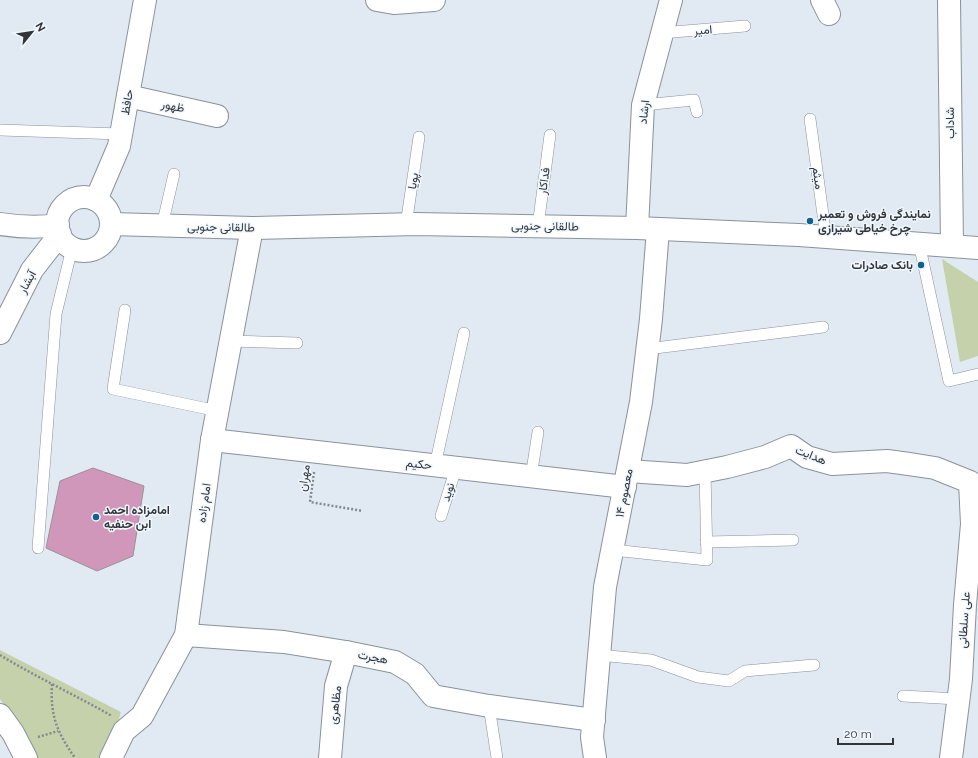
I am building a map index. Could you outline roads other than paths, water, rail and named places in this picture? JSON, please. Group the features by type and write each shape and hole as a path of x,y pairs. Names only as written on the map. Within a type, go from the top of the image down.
{"street":[{"name":"حافظ","path":"96,200 119,146 145,0"},
{"path":"377,0 394,3 434,0"},
{"name":"ارشاد","path":"637,228 643,105 671,0"},
{"name":"شاداب","path":"949,0 952,246"},
{"name":"ظهور","path":"128,96 217,116"},
{"path":"0,224 38,228 63,236 81,250 90,250 98,247 105,241 109,233 111,224 107,210 96,200 89,198 81,197 66,204 58,217 63,236"},
{"name":"طالقانی جنوبی","path":"111,224 252,228 406,225 637,228 826,237 978,248"},
{"name":"امام زاده","path":"111,758 124,731 142,716 186,635 212,440 252,228"},
{"name":"۱۴ معصوم","path":"595,758 592,737 605,587 641,402 658,229"},
{"name":"آبشار","path":"0,333 32,270 63,236"},
{"path":"952,246 978,262"},
{"name":"حکیم","path":"212,440 531,477 626,479"},
{"name":"هدایت","path":"626,479 687,474 727,467 765,457 791,446 807,457 832,464 887,461 936,468 974,481"},
{"name":"علی سلطانی","path":"951,758 958,699 974,481"},
{"name":"هجرت","path":"186,635 284,642 395,662 415,674 433,696 489,706 594,720"},
{"name":"مظاهری","path":"330,758 336,686 346,652"},
{"path":"0,715 12,733 29,748"}],"lane":[{"name":"امیر","path":"662,34 745,26"},
{"path":"643,105 694,100 697,112"},
{"name":"میثم","path":"810,119 826,237"},
{"path":"0,130 121,134"},
{"name":"فداکار","path":"538,226 550,135"},
{"name":"پویا","path":"406,225 419,137"},
{"path":"162,226 174,174"},
{"path":"38,548 63,236"},
{"path":"919,243 949,381 978,374"},
{"path":"125,310 113,389 218,411"},
{"path":"647,349 823,327"},
{"name":"نوید","path":"441,516 464,333"},
{"path":"231,341 297,343"},
{"path":"531,477 538,432"},
{"path":"613,550 707,560 705,471"},
{"path":"706,542 793,540"},
{"path":"599,655 651,660 698,677 729,681 745,671 814,665"},
{"path":"903,696 958,699"},
{"path":"489,706 497,758"}],"place":[{"name":"نمایندگی فروش و تعمیر چرخ خیاطی شیرازی","path":"810,221"},
{"name":"بانک صادرات","path":"921,265"},
{"name":"امامزاده احمد ابن حنفیه","path":"96,517"}]}
